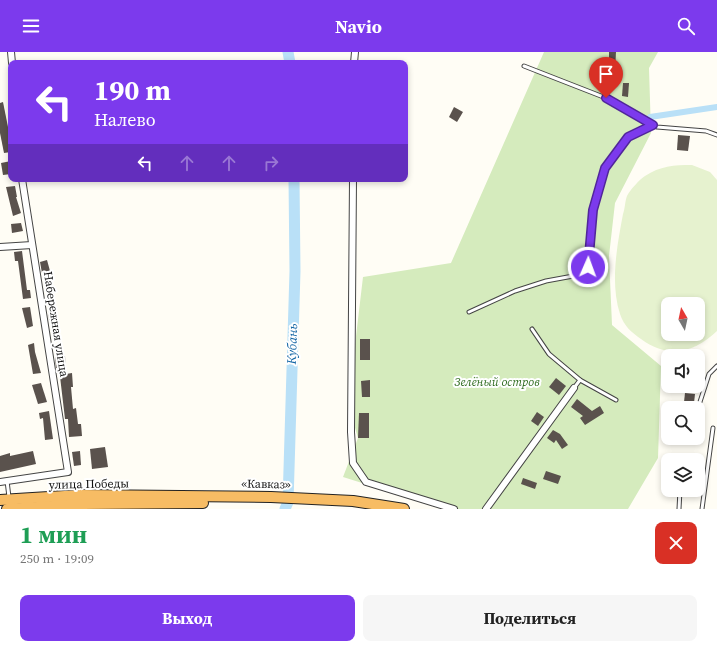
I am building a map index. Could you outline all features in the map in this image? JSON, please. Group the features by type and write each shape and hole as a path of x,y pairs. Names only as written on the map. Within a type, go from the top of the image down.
{"highway":[{"name":"улица Победы","path":"7,505 83,504 179,499"},
{"name":"«Кавказ»","path":"179,499 274,503 352,504"},
{"path":"352,504 366,509"},
{"path":"352,504 404,509"}],"street":[{"name":"Набережная улица","path":"7,481 68,472 22,182"},
{"path":"353,182 351,432 353,463 366,482 454,509"},
{"path":"0,247 32,245"},
{"path":"486,509 574,388"},
{"path":"0,482 7,481"}],"lane":[{"path":"524,66 606,98 657,127 706,131 717,135"},
{"path":"469,312 515,291 546,281 584,274 588,267 593,210 605,168 628,137 653,125"},
{"path":"532,329 549,354 580,380 616,400"},
{"path":"700,401 709,374 717,366"},
{"path":"574,388 580,380"},
{"path":"702,509 713,428"},
{"path":"7,481 7,505"},
{"path":"679,509 680,497"}],"green space":[{"name":"Зелёный остров","path":"544,52 658,52 649,68 651,133 615,203 609,256 612,325 661,366 658,458 628,509 445,509 343,477 358,438 348,404 363,277 451,263"},
{"path":"692,165 710,172 717,180 717,331 705,340 705,297 661,297 661,341 704,341 687,349 661,349 651,345 634,334 628,328 620,314 615,290 616,264 626,198 630,191 643,177 656,170 673,166"}],"building":[{"path":"609,52 616,52 615,71 609,70"},
{"path":"623,83 629,83 628,97 622,96"},
{"path":"3,102 8,127 8,152 4,153 0,133 0,103"},
{"path":"454,107 463,112 457,122 449,117"},
{"path":"678,135 690,136 688,151 677,150"},
{"path":"8,162 8,174 3,175 1,163"},
{"path":"15,186 16,197 21,213 13,216 6,187"},
{"path":"21,223 23,231 12,233 11,224"},
{"path":"22,251 27,290 30,290 31,298 23,299 18,261 15,261 14,252"},
{"path":"47,260 50,271 42,273 40,262"},
{"path":"48,304 53,304 56,318 49,320"},
{"path":"30,307 33,326 27,328 22,308"},
{"path":"360,339 370,339 370,360 360,360"},
{"path":"34,343 41,373 33,374 28,345"},
{"path":"65,356 66,374 72,373 73,387 71,387 73,409 76,408 78,424 81,424 82,436 69,437 68,419 65,419 59,368 56,368 55,357"},
{"path":"556,378 566,386 559,395 549,387"},
{"path":"370,380 370,397 362,397 361,381"},
{"path":"41,383 47,402 38,404 32,385"},
{"path":"685,393 695,394 694,401 684,401"},
{"path":"577,399 592,411 600,406 604,413 585,425 580,418 583,416 571,407"},
{"path":"49,411 53,439 45,440 43,418 40,419 39,413"},
{"path":"537,412 544,417 538,426 531,421"},
{"path":"359,413 369,413 369,438 358,438"},
{"path":"553,430 560,434 568,445 562,449 556,440 554,443 547,438"},
{"path":"105,447 108,467 92,469 90,449"},
{"path":"33,451 36,464 0,472 0,456 10,453 10,456"},
{"path":"80,451 81,465 74,466 72,452"},
{"path":"546,471 561,476 558,484 543,479"},
{"path":"523,478 537,483 535,489 521,484"}],"waterway":[{"name":"Кубань","path":"288,52 289,60"},
{"path":"650,117 717,107"},
{"name":"Кубань","path":"285,509 288,502 295,271 294,182"}],"route":[{"path":"588,267 593,210 605,168 628,137 653,125 606,98"}]}
